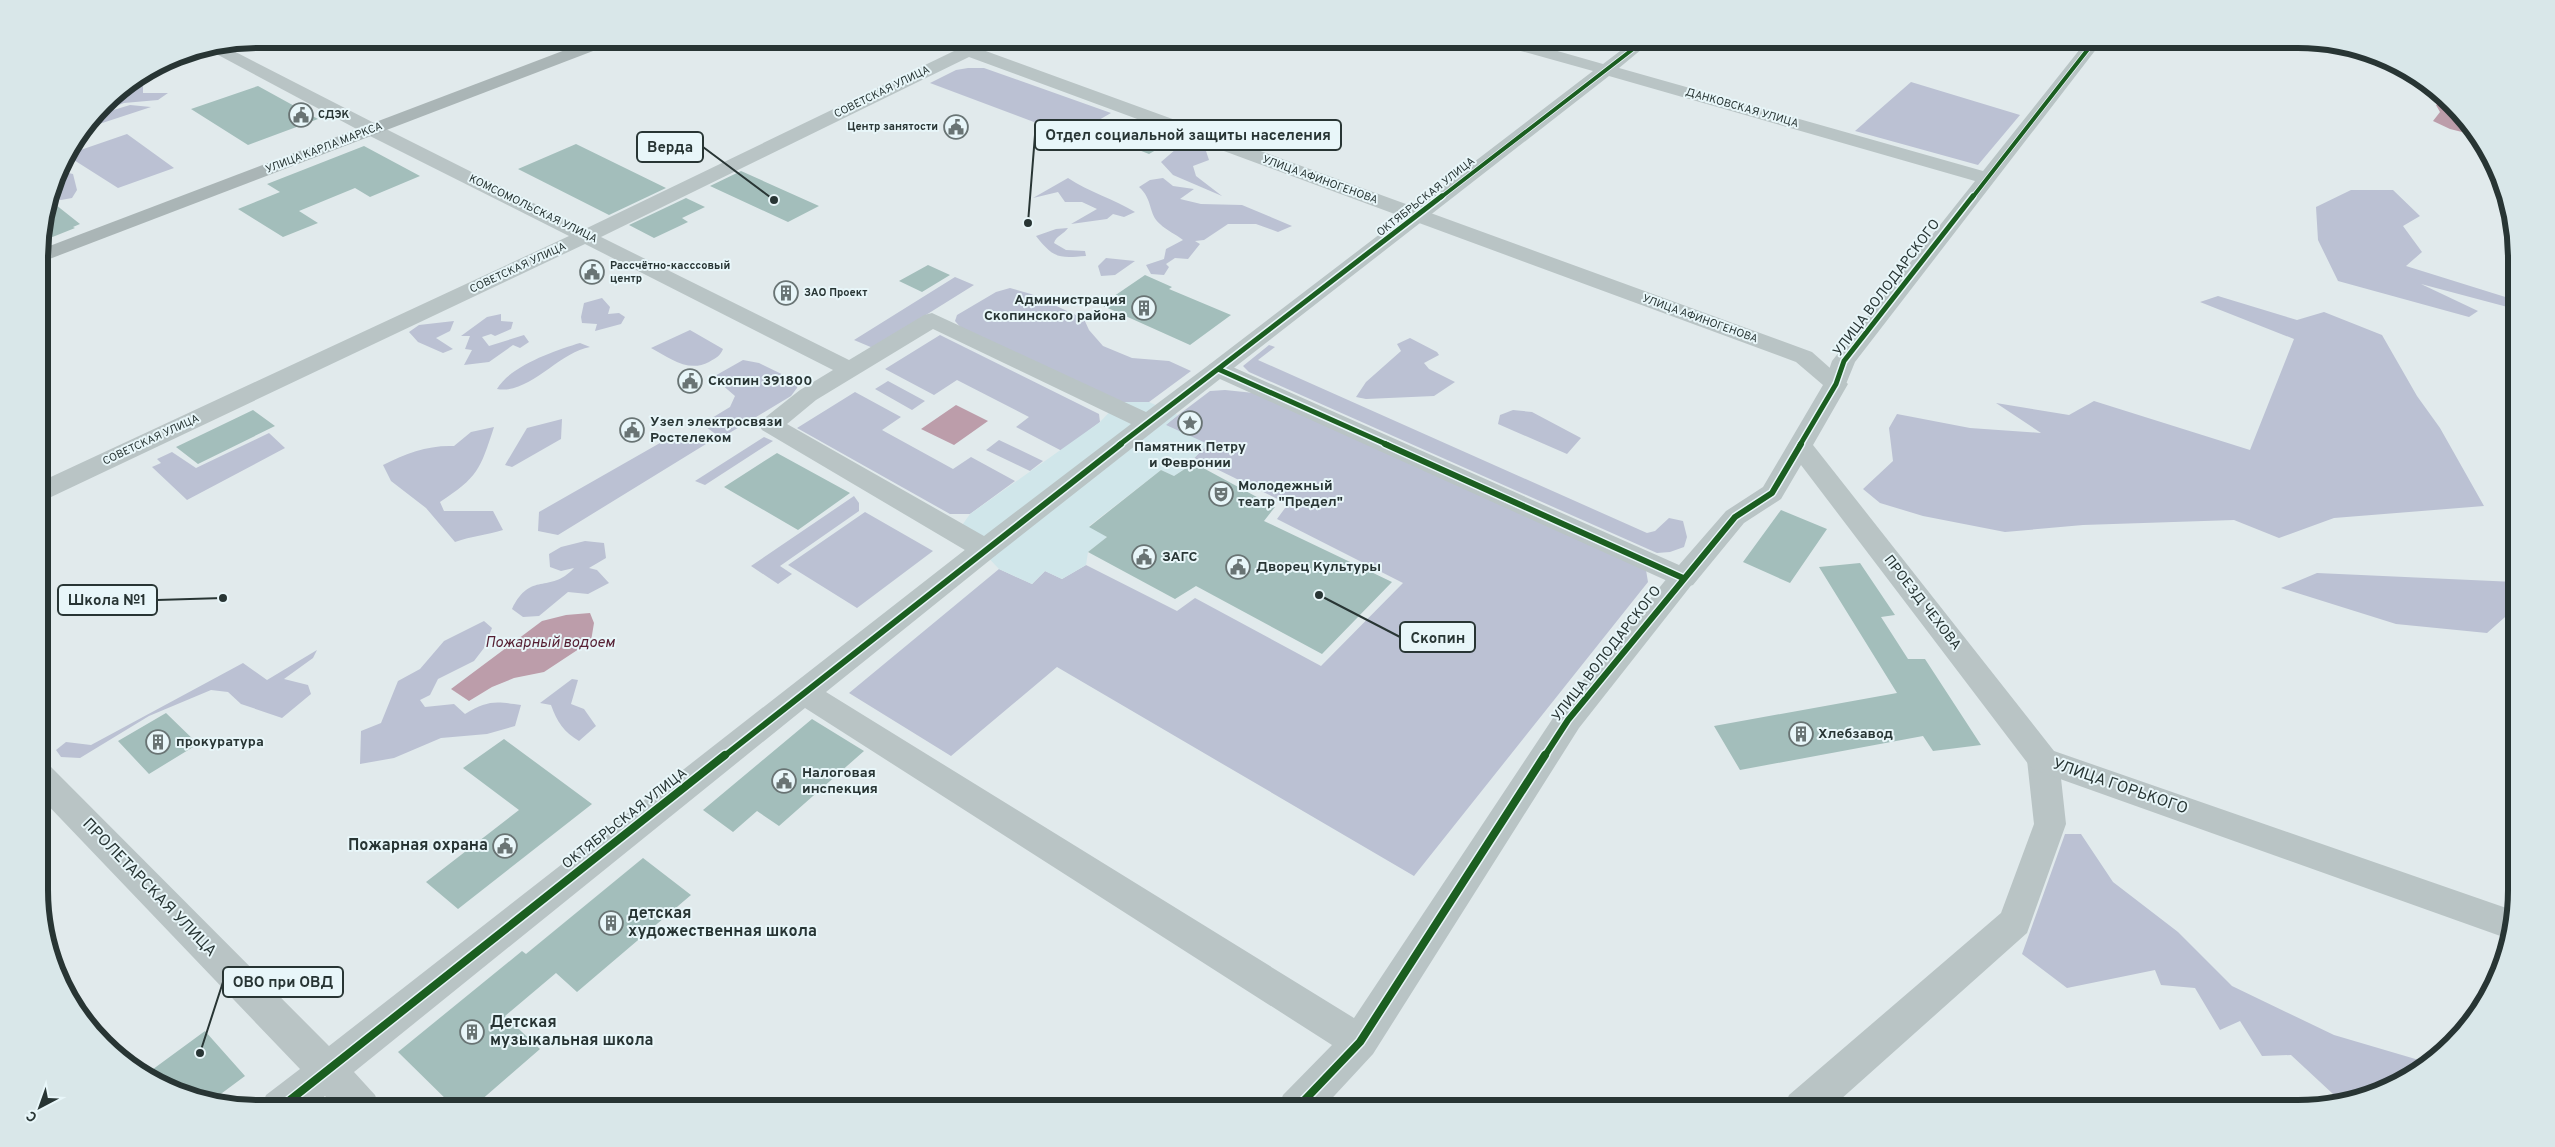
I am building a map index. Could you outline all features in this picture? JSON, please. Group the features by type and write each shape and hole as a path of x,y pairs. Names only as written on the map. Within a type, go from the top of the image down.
{"main road":[{"name":"УЛИЦА КАРЛА МАРКСА","path":"48,255 587,47"}],"street":[{"name":"УЛИЦА АФИНОГЕНОВА","path":"960,47 1804,357 1836,384"},
{"name":"СОВЕТСКАЯ УЛИЦА","path":"48,488 586,236 976,47"},
{"name":"ДАНКОВСКАЯ УЛИЦА","path":"1526,47 1986,178"},
{"name":"ОКТЯБРЬСКАЯ УЛИЦА","path":"290,1100 985,549 1148,422 1419,216 1604,69 1635,47"},
{"name":"УЛИЦА ВОЛОДАРСКОГО","path":"1305,1100 1360,1042 1568,720 1735,517 1772,493 1836,384 1844,361 2090,47"},
{"name":"КОМСОМОЛЬСКАЯ УЛИЦА","path":"222,51 373,130 851,370"},
{"path":"985,549 771,425 808,395 932,320 1148,422"},
{"path":"1218,369 1683,578"},
{"name":"ПРОЕЗД ЧЕХОВА","path":"1800,446 2043,760"},
{"path":"804,693 1360,1042"},
{"name":"УЛИЦА ГОРЬКОГО","path":"1812,1100 2015,922 2050,824 2043,760 2505,922"},
{"name":"ПРОЛЕТАРСКАЯ УЛИЦА","path":"48,784 328,1071 354,1100"}],"shaded area":[{"path":"984,68 1111,113 1071,136 930,83 956,70"},
{"path":"1911,82 2020,115 1978,165 1855,131"},
{"path":"143,85 143,93 168,93 158,100 124,103 109,109 119,100 135,87"},
{"path":"130,105 151,107 95,125 106,112"},
{"path":"127,134 174,168 118,188 72,159 77,151"},
{"path":"1176,149 1206,151 1209,160 1193,166 1196,176 1222,196 1173,175 1161,162"},
{"path":"66,172 73,174 77,190 72,198 56,199"},
{"path":"1068,178 1135,212 1124,217 1113,214 1107,219 1071,224 1097,209 1082,202 1065,202 1058,192 1033,198"},
{"path":"1163,178 1173,186 1194,189 1180,199 1201,204 1242,205 1292,226 1278,232 1256,224 1228,224 1204,240 1195,241 1200,244 1188,259 1175,258 1166,264 1169,267 1164,275 1151,274 1146,265 1164,259 1166,249 1183,240 1156,220 1146,196 1139,187 1150,180"},
{"path":"2351,190 2393,190 2420,216 2403,226 2422,252 2406,266 2508,298 2508,307 2421,284 2478,311 2469,317 2338,281 2318,240 2316,207"},
{"path":"1068,228 1054,243 1066,250 1085,251 1086,256 1063,257 1053,253 1036,236 1056,229"},
{"path":"1106,258 1135,261 1115,275 1101,276 1098,266"},
{"path":"955,277 974,285 873,348 854,340"},
{"path":"1010,288 1031,294 1084,319 1089,330 1103,346 1132,358 1169,361 1191,371 1149,402 1119,402 962,329 955,321 957,315 996,292"},
{"path":"2218,296 2297,320 2324,312 2382,335 2417,396 2440,428 2484,506 2334,518 2279,538 2234,520 2083,525 2005,532 1923,516 1880,503 1863,489 1893,461 1889,428 1897,414 1970,428 2041,433 1996,403 2069,415 2094,401 2250,450 2294,339 2200,302"},
{"path":"602,298 610,307 608,314 619,313 625,317 621,324 595,331 597,324 582,323 581,317 584,303"},
{"path":"501,314 501,321 513,322 511,329 495,336 491,334 482,337 489,346 524,335 529,342 520,348 513,345 489,362 464,365 472,350 465,349 470,336 461,336 487,317"},
{"path":"454,321 450,331 436,338 453,349 443,353 418,342 409,332 419,325"},
{"path":"690,330 723,349 721,353 709,362 694,366 679,363 651,348"},
{"path":"940,335 1099,414 1100,422 1062,451 1016,427 1029,417 957,380 934,395 885,369"},
{"path":"1410,338 1437,352 1439,355 1424,363 1429,369 1455,382 1434,396 1366,399 1356,397 1366,382 1401,351 1397,344"},
{"path":"580,343 590,347 578,350 521,386 497,389 512,373 523,366"},
{"path":"1269,345 1275,347 1258,360 1647,533 1655,531 1669,518 1683,521 1687,537 1684,547 1670,552 1657,553 1249,372 1243,366"},
{"path":"743,360 759,363 798,382 797,388 791,396 721,438 702,424 730,407 735,396 713,377"},
{"path":"888,381 925,401 912,410 875,389"},
{"path":"1225,390 1254,393 1646,570 1648,582 1414,876 1057,667 951,756 849,693 999,569 1032,584 1045,571 1062,579 1086,565 1177,611 1195,598 1321,666 1403,583 1277,519 1288,504 1194,458 1207,445 1165,425 1210,391"},
{"path":"855,392 901,417 882,430 953,469 971,457 1015,481 970,514 950,514 797,428"},
{"path":"1119,402 1149,402 1178,415 1166,425 1208,444 1194,458 1194,463 1174,476 1161,470 1089,526 1107,537 1088,552 1086,565 1062,579 1045,571 1032,584 999,569 960,528 970,514 1100,422"},
{"path":"1513,410 1532,412 1581,438 1567,454 1498,424 1500,415"},
{"path":"562,419 561,439 512,467 505,465 527,428"},
{"path":"494,427 481,463 476,471 462,486 440,502 444,511 493,511 503,530 455,542 426,508 391,481 383,465 418,451 435,447 454,446 471,432"},
{"path":"269,433 285,448 187,500 152,467 161,463 157,459 172,452 196,468"},
{"path":"689,434 706,444 558,535 538,531 539,512 674,435"},
{"path":"764,437 773,441 705,485 695,481"},
{"path":"999,440 1043,461 1030,471 986,450"},
{"path":"854,496 859,503 859,511 780,566 792,574 778,584 751,566"},
{"path":"865,512 933,551 857,608 788,565"},
{"path":"585,541 604,543 606,558 589,568 597,570 609,583 588,594 568,592 539,616 523,617 512,609 526,590 565,576 574,568 561,571 550,567 549,554 561,547"},
{"path":"2317,573 2508,582 2508,614 2487,633 2396,624 2281,588"},
{"path":"484,621 492,628 484,648 474,661 438,679 430,695 420,700 425,707 454,704 465,714 480,706 492,703 521,705 515,726 487,734 441,738 394,758 360,764 361,731 381,723 398,681 420,669 444,641"},
{"path":"317,650 313,658 284,679 308,685 311,694 282,718 241,704 228,692 211,690 149,716 80,758 61,757 56,750 66,742 91,745 243,663 267,680"},
{"path":"572,679 578,680 571,704 584,709 596,726 579,741 562,726 551,705 540,703"},
{"path":"2065,834 2081,834 2113,882 2178,932 2232,986 2334,1035 2419,1060 2378,1083 2352,1092 2333,1094 2291,1055 2262,1056 2240,1021 2220,1030 2195,988 2161,985 2155,970 2067,988 2022,954"}],"water":[{"path":"2439,103 2446,109 2466,133 2450,129 2433,121 2440,112 2436,105"},
{"path":"956,405 988,421 954,445 921,429"},
{"name":"Пожарный водоем","path":"590,613 594,623 591,641 544,672 514,678 492,687 469,701 451,689 542,621 566,615"}],"building":[{"path":"258,86 318,119 248,145 191,109"},
{"path":"1137,127 1173,140 1149,154 1113,140"},
{"path":"576,144 666,188 609,215 518,169"},
{"path":"364,146 420,176 370,197 355,188 299,211 318,223 283,237 238,209 280,192 267,184"},
{"path":"741,171 819,206 788,222 710,186"},
{"path":"686,198 705,207 682,218 688,222 654,238 629,225"},
{"path":"55,204 80,224 73,227 75,228 48,239"},
{"path":"928,265 950,275 922,292 899,281"},
{"name":"Администрация Скопинского района","path":"1145,275 1172,287 1169,289 1231,315 1190,345 1101,305"},
{"path":"253,410 275,426 198,464 176,447"},
{"path":"777,453 850,493 798,530 724,487"},
{"name":"Дворец Культуры","path":"1194,463 1275,507 1264,521 1392,582 1322,654 1196,586 1175,599 1088,552 1107,537 1089,527 1161,470 1174,476"},
{"path":"1781,510 1827,529 1790,583 1743,562"},
{"path":"1860,563 1895,615 1881,617 1908,659 1925,659 1981,745 1933,751 1923,736 1740,770 1714,726 1897,693 1819,567"},
{"name":"прокуратура","path":"166,713 198,744 149,774 118,741"},
{"name":"Налоговая инспекция","path":"812,719 864,751 779,826 757,811 733,832 703,810"},
{"name":"Пожарная охрана","path":"504,739 592,804 458,909 426,882 519,810 463,768"},
{"path":"643,858 691,895 577,992 556,973 505,1016 540,1049 481,1100 447,1100 398,1052 522,951 526,954"},
{"path":"205,1031 245,1076 219,1095 190,1088 152,1070"}],"cycle path":[{"path":"1218,369 1636,47"},
{"path":"1305,1100 1360,1042 1568,720 1735,517 1772,493 1836,384 1844,361 2090,47"},
{"path":"290,1100 985,549 1218,369 1683,578"}],"place":[{"name":"СДЭК","path":"301,115"},
{"name":"Центр занятости","path":"956,127"},
{"name":"Верда","path":"774,200"},
{"name":"Отдел социальной защиты населения","path":"1028,223"},
{"name":"Рассчётно-касссовый центр","path":"592,272"},
{"name":"ЗАО Проект","path":"786,293"},
{"name":"Администрация Скопинского района","path":"1144,308"},
{"name":"Скопин 391800","path":"690,381"},
{"name":"Памятник Петру и Февронии","path":"1190,423"},
{"name":"Узел электросвязи Ростелеком","path":"632,430"},
{"name":"Молодежный театр \"Предел\"","path":"1221,494"},
{"name":"ЗАГС","path":"1144,557"},
{"name":"Дворец Культуры","path":"1238,567"},
{"name":"Скопин","path":"1319,595"},
{"name":"Школа №1","path":"223,598"},
{"name":"Хлебзавод","path":"1801,734"},
{"name":"прокуратура","path":"158,742"},
{"name":"Налоговая инспекция","path":"784,781"},
{"name":"Пожарная охрана","path":"505,846"},
{"name":"детская художественная школа","path":"611,923"},
{"name":"Детская музыкальная школа","path":"472,1032"},
{"name":"ОВО при ОВД","path":"200,1053"}]}
